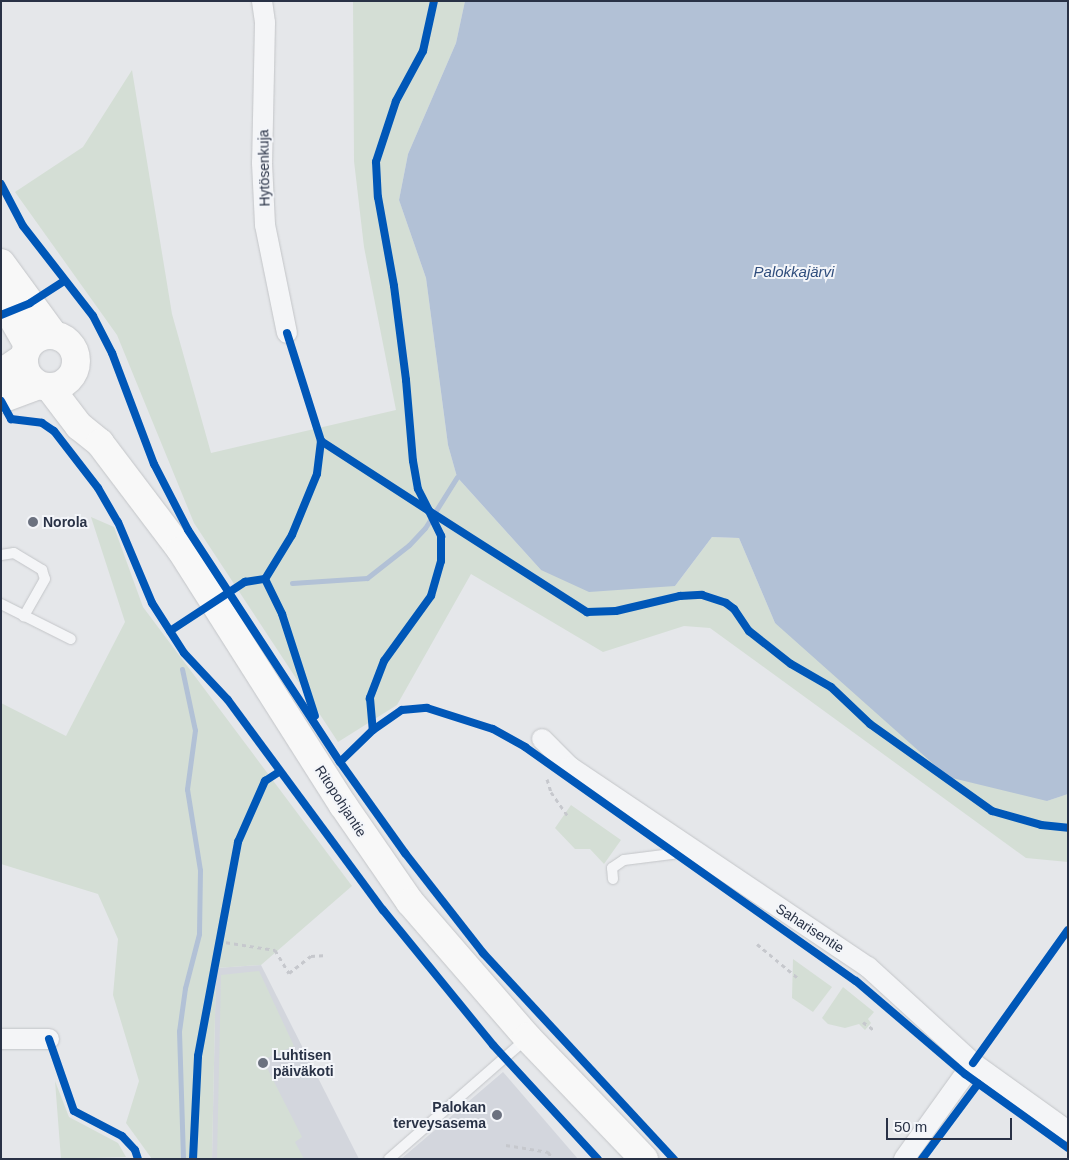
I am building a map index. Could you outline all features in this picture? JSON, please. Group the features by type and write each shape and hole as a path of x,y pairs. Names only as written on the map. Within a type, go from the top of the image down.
{"main road":[{"path":"1,263 53,334 68,341 76,355 74,372 53,384 1,399"},
{"path":"1,276 9,312 26,352 27,374 53,384"},
{"path":"1,373 26,352 37,338 53,334"},
{"name":"Ritopohjantie","path":"53,384 79,426 100,443 181,550 344,806 410,902 528,1037 617,1133 644,1159"},
{"name":"Ritopohjantie","path":"617,1133 633,1159"}],"street":[{"name":"Hytösenkuja","path":"262,1 265,23 262,163 266,225 287,333"},
{"name":"Saharisentie","path":"542,739 570,767 687,848 868,967 973,1063 1068,1130"},
{"path":"1,1039 49,1039"},
{"path":"904,1159 973,1063"}],"lane":[{"path":"1,555 14,553 42,570 45,579 24,616"},
{"path":"1,604 71,639"},
{"path":"613,879 612,868 624,860 672,854 687,848"},
{"path":"389,1159 528,1037"}],"path":[{"path":"547,779 550,792 568,816"},
{"path":"216,951 220,932"},
{"path":"218,941 275,950 289,973 311,956 327,955"},
{"path":"757,944 798,978"},
{"path":"863,1022 874,1030"},
{"path":"506,1145 548,1152 553,1159"}],"shaded area":[{"path":"353,1 465,1 456,43 408,154 399,200 426,278 448,445 457,477 541,570 675,586 712,537 739,538 775,623 1047,801 1068,794 1068,862 1026,858 710,628 684,626 603,652 471,574 397,705 338,742 194,523 117,335 15,192 83,147 132,70 172,314 211,453 396,410 364,247 354,161"},
{"path":"91,517 114,527 143,607 352,886 261,965 216,968 212,1159 152,1159 126,1123 139,1081 113,995 118,939 98,894 1,864 1,703 66,736 125,622"},
{"path":"571,805 621,840 604,864 590,849 575,849 555,828"},
{"path":"793,959 832,987 813,1012 792,998"},
{"name":"Luhtisen päiväkoti","path":"261,965 359,1159 212,1159 216,968"},
{"name":"Luhtisen päiväkoti","path":"259,971 294,1046 263,1060 302,1137 295,1142 304,1159 217,1159 221,975"},
{"path":"843,987 874,1012 868,1019 871,1023 865,1030 859,1024 845,1028 828,1024 822,1018"},
{"name":"Palokan terveysasema","path":"503,1072 578,1159 401,1159"},
{"path":"55,1081 69,1117 118,1143 126,1157 61,1159"}],"water":[{"name":"Palokkajärvi","path":"465,1 1068,1 1068,794 1047,801 948,777 775,623 739,538 712,537 675,586 589,592 541,570 457,477 448,445 426,278 399,200 408,154 456,43"}],"waterway":[{"path":"292,583 367,578 409,545 425,528 457,477"},
{"path":"182,669 195,730 187,789 200,870 199,934 185,988 179,1031 183,1159"}],"cycle path":[{"path":"434,1 423,51 396,101 376,162 378,197 394,286 406,380 413,461 418,489 429,511 587,612 616,611 680,596 702,595 726,603 734,609 749,631 791,664 831,687 870,724 992,811 1041,825 1068,828"},
{"path":"1,184 23,226 93,316 112,353 154,464 188,530 340,762 405,853 483,953 674,1159"},
{"path":"1,315 30,303 64,281"},
{"path":"287,333 321,441 317,474 292,535 265,579 282,614 315,716"},
{"path":"1,401 11,419 42,423 54,431 98,488 118,522 152,603 184,653 228,700 383,910 493,1045 598,1159"},
{"path":"321,441 429,511 441,536 441,561 431,596 384,661 370,698 373,730"},
{"path":"170,631 245,582 265,579"},
{"path":"340,762 373,730 402,710 427,708 493,729 525,747 856,981 965,1074 1068,1148"},
{"path":"193,1159 198,1056 238,842 265,781 279,772"},
{"path":"973,1063 1068,930"},
{"path":"49,1039 74,1111 122,1136 135,1150 138,1159"},
{"path":"922,1159 978,1084"}],"place":[{"name":"Norola","path":"33,522"},
{"name":"Luhtisen päiväkoti","path":"263,1063"},
{"name":"Palokan terveysasema","path":"497,1115"}]}
